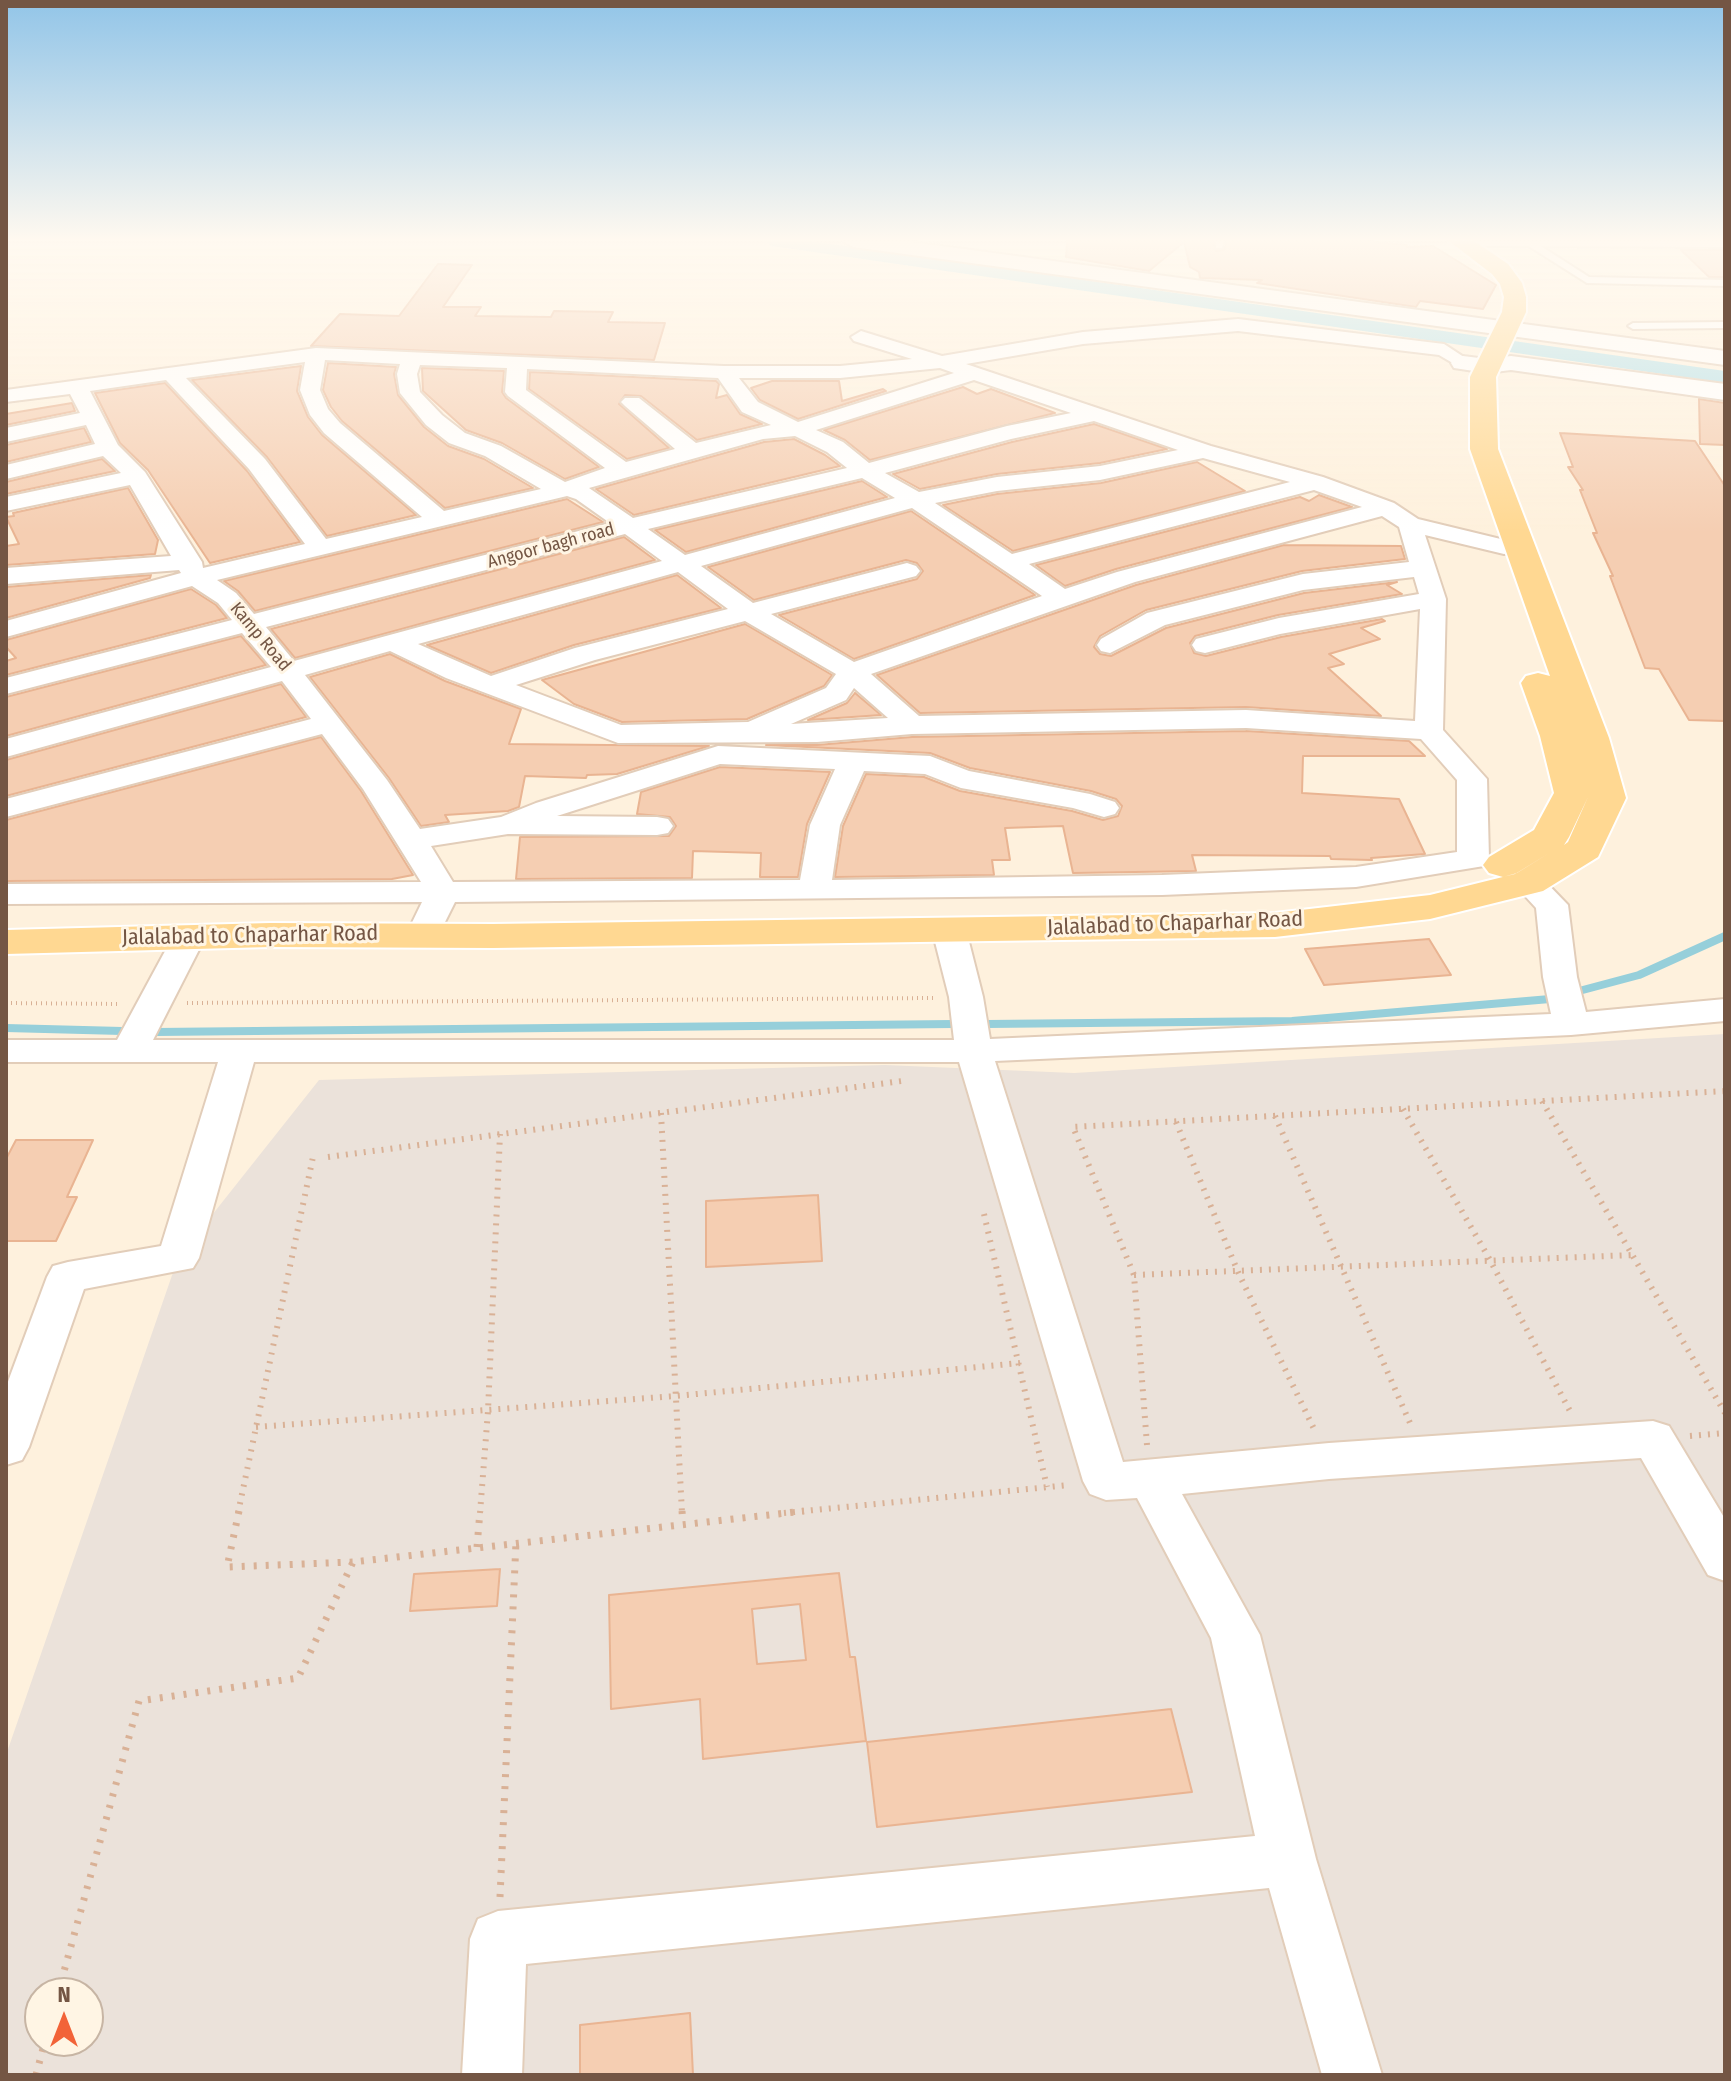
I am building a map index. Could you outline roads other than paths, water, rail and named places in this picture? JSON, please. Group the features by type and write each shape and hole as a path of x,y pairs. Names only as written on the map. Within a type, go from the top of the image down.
{"main road":[{"path":"1475,366 1489,338"},
{"name":"Jalalabad to Chaparhar Road","path":"493,936 720,913 1265,904 1412,887 1503,866 1550,837 1572,793 1558,736 1510,600 1504,547 1475,500 1458,447 1475,366"},
{"name":"Jalalabad to Chaparhar Road","path":"6,942 189,936 493,936 1275,925 1430,907 1529,883 1584,849 1607,798 1591,738 1484,449 1475,366"}],"street":[{"path":"865,338 1203,451 1315,482 1398,516 1504,547"},
{"path":"6,396 316,354 724,372 840,372 942,362 1082,338"},
{"path":"1346,338 1444,350 1475,366 1511,363 1725,392"},
{"path":"1560,338 1725,358"},
{"path":"316,354 310,390 318,410 332,428 441,521"},
{"path":"412,358 407,374 410,393 434,420 457,438 493,451 565,490 584,494 749,612 852,672 912,725"},
{"path":"518,361 515,392 632,468 672,487 702,508"},
{"path":"724,372 750,407 835,447 864,470 915,500 1062,598"},
{"path":"171,374 257,464 320,547"},
{"path":"6,576 193,569 320,547 565,490 763,432 794,430 973,374"},
{"name":"Kamp Road","path":"77,386 108,448 137,477 193,569 227,598 330,723 443,892"},
{"path":"632,402 692,451"},
{"name":"Angoor bagh road","path":"6,686 628,526 937,454 1007,433 1098,414"},
{"path":"6,435 92,417"},
{"path":"6,472 108,448"},
{"path":"6,748 915,500 997,484 1100,473 1203,451"},
{"path":"6,504 137,477"},
{"path":"1009,562 1315,482"},
{"path":"6,894 1162,885 1356,877 1473,859 1472,779 1429,731 1433,599 1398,516"},
{"path":"750,731 836,694 852,672 1062,598 1126,577 1398,516"},
{"path":"1110,645 1156,619 1303,582 1422,568"},
{"path":"6,629 193,569"},
{"path":"490,685 585,654 907,571"},
{"path":"1205,645 1279,626 1433,599"},
{"path":"396,644 490,685 618,734 817,733 912,725 1246,719 1429,731"},
{"path":"6,808 330,723"},
{"path":"508,825 547,809 718,755 930,765 961,779 1079,800 1104,808"},
{"path":"814,890 825,825 853,762"},
{"path":"411,840 508,825 657,826"},
{"path":"1529,883 1552,905 1560,977 1571,1024"},
{"path":"423,935 443,892"},
{"path":"949,930 966,997 974,1051 1128,1480 1235,1635 1288,1859 1352,2075"},
{"path":"128,1052 189,936"},
{"path":"6,1051 974,1051 1571,1024 1725,1010"},
{"path":"6,1447 18,1387 68,1277 178,1258 239,1053"},
{"path":"1128,1480 1329,1461 1653,1439 1725,1561"},
{"path":"492,2075 498,1939 1288,1859"}],"waterway":[{"path":"1453,338 1725,377"},
{"path":"1579,991 1639,975 1725,936"},
{"path":"987,1024 1292,1021 1550,999"},
{"path":"156,1032 953,1024"},
{"path":"6,1028 122,1031"}]}
